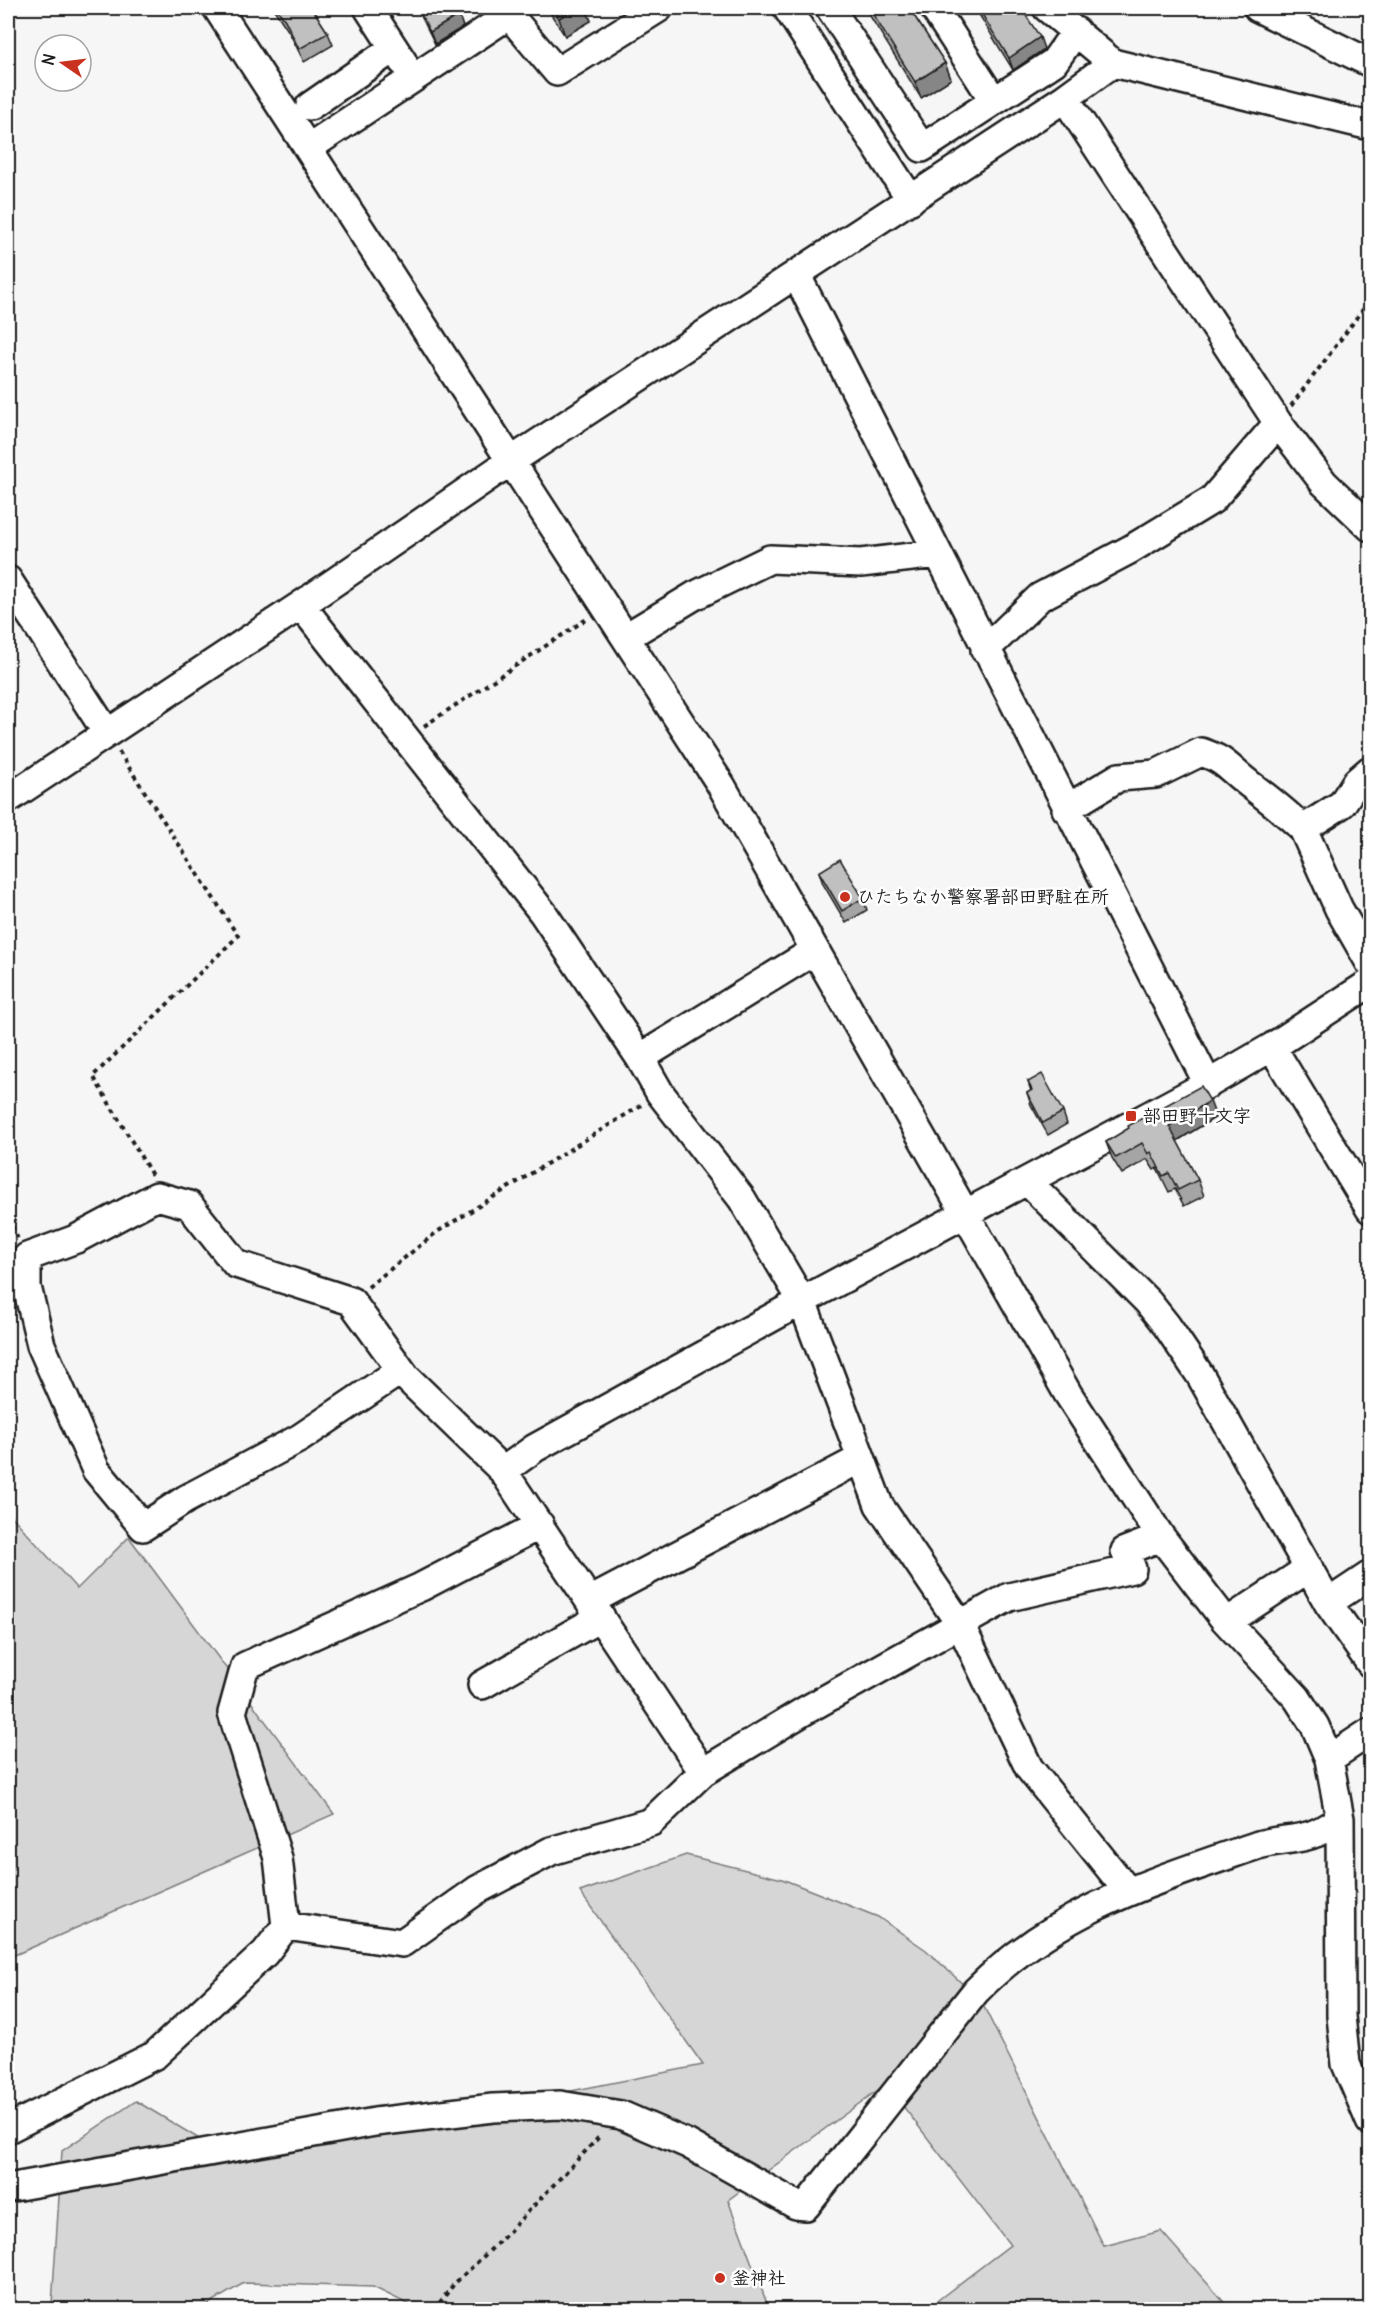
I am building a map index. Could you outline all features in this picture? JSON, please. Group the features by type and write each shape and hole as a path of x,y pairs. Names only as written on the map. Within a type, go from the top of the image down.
{"street":[{"path":"217,8 721,785 963,1214 1068,1394 1161,1537 1227,1623 1297,1698 1315,1726 1329,1759 1340,1820 1341,2016 1346,2064 1371,2121"},
{"path":"368,8 413,78"},
{"path":"308,148 413,78 506,11 557,72 658,8"},
{"path":"787,8 911,200"},
{"path":"830,8 922,148 1054,62 1076,31"},
{"path":"934,8 994,101"},
{"path":"1047,8 1113,63 1371,126"},
{"path":"1258,8 1371,63"},
{"path":"310,106 394,48"},
{"path":"8,799 302,605 511,461 1065,98 1113,63"},
{"path":"839,88 869,67"},
{"path":"1065,98 1278,423 1324,483 1371,527"},
{"path":"796,274 985,650 1208,1084"},
{"path":"985,650 1040,597 1131,549 1212,500 1278,423"},
{"path":"626,637 694,596 770,559 861,563 937,554"},
{"path":"8,580 107,733"},
{"path":"302,605 543,913 640,1058 660,1093 742,1199 802,1301 879,1505 960,1624 1029,1768 1127,1890"},
{"path":"1066,809 1119,777 1156,774 1201,752 1222,759 1246,781 1281,806 1302,829 1339,909 1371,963"},
{"path":"1302,829 1342,804 1356,782 1371,770"},
{"path":"640,1058 814,951"},
{"path":"503,1471 535,1448 802,1301 1208,1084 1272,1047 1371,983"},
{"path":"1272,1047 1371,1209"},
{"path":"1028,1182 1148,1302 1167,1326 1200,1375 1328,1603 1371,1663"},
{"path":"401,1370 300,1438 186,1499 142,1527 96,1470 46,1355 27,1287 27,1257 76,1239 157,1196 189,1205 236,1264 351,1301 401,1370 503,1471 703,1772"},
{"path":"482,1685 596,1609 860,1459"},
{"path":"8,2129 155,2055 265,1953 286,1926 278,1858 232,1713 245,1666 421,1587 540,1525"},
{"path":"286,1926 402,1943 477,1890 551,1851 651,1822 703,1772 1010,1597 1132,1569 1125,1551 1161,1537"},
{"path":"1227,1623 1309,1568"},
{"path":"1328,1603 1371,1575"},
{"path":"1329,1759 1371,1732"},
{"path":"8,2188 387,2120 493,2108 560,2105 621,2115 688,2144 796,2205 806,2206 976,1991 1002,1964 1059,1924 1127,1890 1272,1840 1315,1834 1340,1820"}],"path":[{"path":"1278,423 1371,300"},
{"path":"405,738 606,606"},
{"path":"107,733 238,936 93,1076 166,1198"},
{"path":"351,1301 437,1232 660,1093"},
{"path":"434,2310 454,2284 502,2239 621,2115"}],"shaded area":[{"path":"8,1512 77,1589 129,1537 334,1814 8,1958"},
{"path":"686,1855 782,1879 878,1917 926,1950 981,2001 1104,2246 1161,2231 1230,2309 940,2309 938,2300 1010,2245 886,2084 728,2200 769,2309 418,2309 373,2287 244,2283 200,2309 52,2304 62,2151 136,2101 231,2158 703,2065 580,1892"}],"building":[{"path":"276,8 312,8 328,33 299,49 285,20"},
{"path":"418,8 454,8 459,15 430,32"},
{"path":"552,8 576,8 559,18"},
{"path":"869,8 909,8 945,63 915,82"},
{"path":"978,8 1021,8 1040,37 1009,58"},
{"name":"ひたちなか警察署部田野駐在所","path":"840,859 863,898 842,911 819,872"},
{"path":"1042,1074 1063,1112 1043,1123 1027,1093 1032,1090 1028,1082"},
{"path":"1201,1086 1210,1101 1169,1126 1198,1180 1178,1190 1169,1173 1163,1176 1151,1152 1148,1154 1142,1143 1116,1158 1106,1142 1129,1128 1128,1126"}],"place":[{"name":"ひたちなか警察署部田野駐在所","path":"845,897"},
{"name":"部田野十文字","path":"1131,1116"},
{"name":"釜神社","path":"720,2278"}]}
